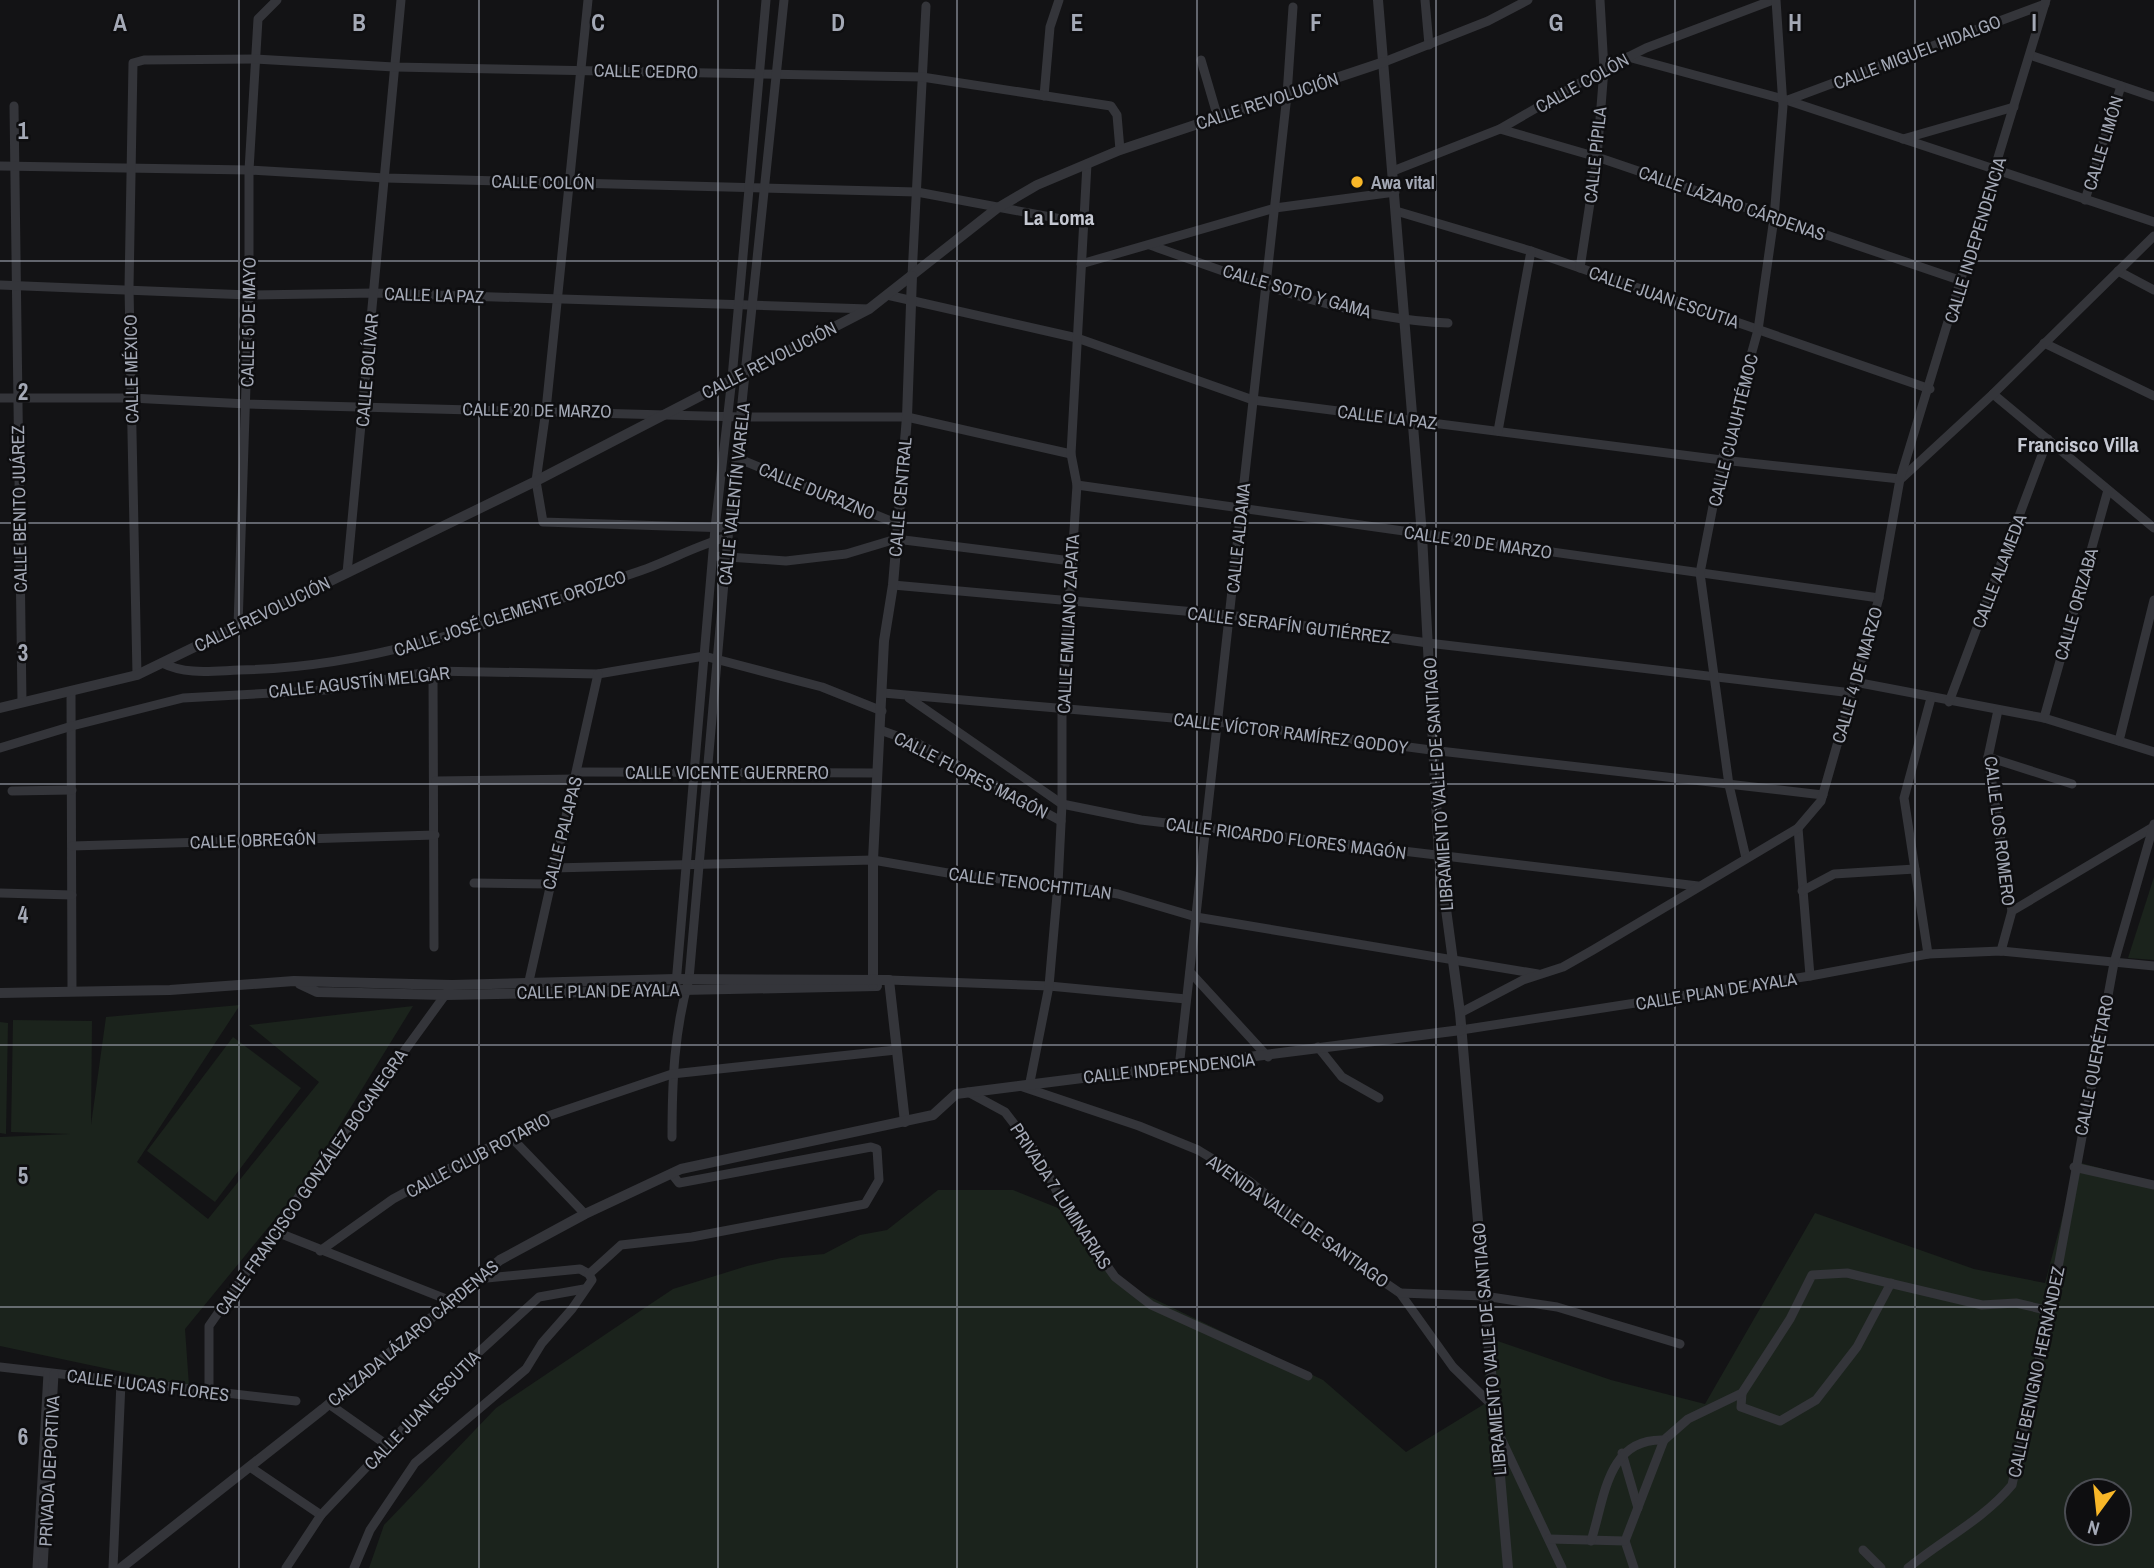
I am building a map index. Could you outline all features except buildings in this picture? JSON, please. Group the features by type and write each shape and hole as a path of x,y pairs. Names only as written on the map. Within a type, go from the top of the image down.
{"street":[{"name":"CALLE 5 DE MAYO","path":"238,626 247,404 249,170 255,59 258,19 277,0"},
{"name":"CALLE BOLÍVAR","path":"347,573 401,0"},
{"path":"588,0 546,410 536,481 543,522 715,528 729,533"},
{"name":"CALLE VALENTÍN VARELA","path":"682,987 686,864 765,0"},
{"name":"CALLE VALENTÍN VARELA","path":"682,987 700,864 751,305 784,0"},
{"path":"1044,96 1050,27 1059,0"},
{"name":"LIBRAMIENTO VALLE DE SANTIAGO","path":"1378,0 1422,534 1439,857 1460,1013 1508,1568"},
{"path":"1425,0 1429,45"},
{"name":"CALLE REVOLUCIÓN","path":"0,708 71,695 137,675 536,481 869,309 996,209 1037,186 1120,150 1429,45 1488,21 1528,0"},
{"name":"CALLE PÍPILA","path":"1580,268 1597,157 1604,69 1600,0"},
{"name":"CALLE COLÓN","path":"1393,171 1500,129 1628,57 1774,0"},
{"name":"CALLE CUAUHTÉMOC","path":"1746,858 1729,785 1700,573 1722,460 1758,330 1774,218 1785,99 1774,0"},
{"name":"CALLE MIGUEL HIDALGO","path":"1785,99 2046,2"},
{"name":"CALLE INDEPENDENCIA","path":"1900,479 1930,389 2046,2"},
{"name":"CALLE CENTRAL","path":"873,983 876,773 882,711 884,641 892,585 907,417 926,6"},
{"name":"CALLE ALDAMA","path":"1179,1068 1275,208 1293,7"},
{"path":"2030,55 2154,97"},
{"path":"1628,57 1785,99 2154,222"},
{"name":"CALLE CEDRO","path":"133,63 144,60 255,59 394,67 922,77 1111,106 1117,115 1120,150"},
{"path":"1201,60 1218,117"},
{"name":"CALLE MÉXICO","path":"133,63 129,288 137,675"},
{"name":"CALLE LIMÓN","path":"2085,200 2121,86"},
{"name":"CALLE BENITO JUÁREZ","path":"14,106 22,702"},
{"path":"1903,139 2014,107"},
{"name":"CALLE LÁZARO CÁRDENAS","path":"1500,129 1597,157 1962,281"},
{"name":"CALLE EMILIANO ZAPATA","path":"1024,1084 1049,986 1058,884 1062,804 1062,710 1077,485 1071,454 1087,164"},
{"name":"CALLE COLÓN","path":"0,166 249,170 385,178 748,185 917,192 996,209 1083,223"},
{"path":"1081,264 1275,208 1395,192"},
{"name":"CALLE JUAN ESCUTIA","path":"1396,211 1531,251 1930,389"},
{"path":"1900,479 1993,394 2154,236"},
{"name":"CALLE SOTO Y GAMA","path":"1150,245 1266,286 1405,321 1448,323"},
{"path":"1498,431 1531,251"},
{"path":"2118,271 2154,290"},
{"name":"CALLE LA PAZ","path":"0,285 129,288 249,295 374,293 869,309"},
{"name":"CALLE LA PAZ","path":"887,295 912,298 1077,338 1253,400 1722,460 1900,479"},
{"path":"2044,343 2154,396"},
{"path":"1993,394 2154,528"},
{"name":"CALLE 20 DE MARZO","path":"0,398 131,398 247,404 665,413 727,417 907,417 1071,454"},
{"name":"CALLE ALAMEDA","path":"1949,702 2048,439"},
{"name":"CALLE DURAZNO","path":"737,458 898,524"},
{"name":"CALLE 4 DE MARZO","path":"1460,1013 1523,980 1583,956 1798,828 1823,795 1879,598 1900,479"},
{"name":"CALLE 20 DE MARZO","path":"1077,485 1879,598"},
{"name":"CALLE ORIZABA","path":"2044,718 2108,490"},
{"name":"CALLE JOSÉ CLEMENTE OROZCO","path":"162,663 178,671 269,670 384,654 443,639 626,576 729,533"},
{"path":"713,556 786,561 846,554 896,539 1070,561"},
{"name":"CALLE SERAFÍN GUTIÉRREZ","path":"892,585 1229,615 1428,643 1852,693"},
{"path":"2119,741 2154,600"},
{"path":"704,656 718,662 822,688 882,711"},
{"name":"CALLE AGUSTÍN MELGAR","path":"0,748 72,723 183,698 326,690 433,671 598,674 704,656"},
{"path":"433,671 436,781 433,947"},
{"name":"CALLE PALAPAS","path":"527,988 598,674"},
{"path":"1855,682 2044,718 2154,752"},
{"name":"CALLE VÍCTOR RAMÍREZ GODOY","path":"883,693 1219,722 1432,750 1823,795"},
{"path":"71,695 72,991"},
{"name":"CALLE RICARDO FLORES MAGÓN","path":"908,697 1062,804 1141,820 1698,886"},
{"path":"1928,954 1904,798 1931,698"},
{"name":"CALLE LOS ROMERO","path":"1998,710 1988,757 2012,911 2001,951"},
{"name":"CALLE FLORES MAGÓN","path":"880,730 917,743 1061,821"},
{"path":"1988,757 2072,784"},
{"name":"CALLE VICENTE GUERRERO","path":"436,781 696,772 876,773"},
{"path":"12,791 72,790"},
{"path":"2012,911 2154,826"},
{"name":"CALLE QUERÉTARO","path":"2074,1167 2114,963 2154,826"},
{"path":"1798,828 1810,976"},
{"name":"CALLE OBREGÓN","path":"72,846 435,835"},
{"name":"CALLE TENOCHTITLAN","path":"553,868 873,860 965,876 1058,884 1118,894 1196,917 1541,975"},
{"path":"1802,891 1834,874 1915,869"},
{"path":"474,883 549,884"},
{"path":"0,893 72,895"},
{"name":"CALLE PLAN DE AYALA","path":"1318,1047 1461,1031 1810,976 1928,954 2001,951 2154,966"},
{"path":"1190,972 1268,1057"},
{"name":"CALLE PLAN DE AYALA","path":"0,993 170,990 294,981 449,990 904,981 1049,986 1186,999"},
{"path":"889,983 905,1122"},
{"path":"672,1137 672,1074 682,987"},
{"name":"CALLE FRANCISCO GONZÁLEZ BOCANEGRA","path":"209,1392 209,1326 274,1231 449,990"},
{"path":"1318,1047 1342,1077 1380,1098"},
{"name":"CALLE INDEPENDENCIA","path":"1024,1084 1268,1057 1318,1047"},
{"name":"CALLE CLUB ROTARIO","path":"320,1251 393,1199 545,1117 672,1074 897,1050"},
{"name":"CALZADA LÁZARO CÁRDENAS","path":"121,1568 329,1404 500,1259 585,1214 681,1169 905,1122 933,1115 956,1094 1024,1084"},
{"name":"AVENIDA VALLE DE SANTIAGO","path":"1024,1084 1198,1150 1249,1181 1323,1240 1400,1293 1453,1367 1493,1406"},
{"name":"PRIVADA 7 LUMINARIAS","path":"968,1093 1005,1112 1039,1156 1062,1202 1115,1277 1151,1305 1308,1376"},
{"path":"510,1136 585,1214"},
{"path":"589,1274 621,1245 692,1237 865,1204 879,1180 877,1149 871,1147 679,1184 672,1174"},
{"path":"2074,1167 2154,1185"},
{"name":"CALLE BENIGNO HERNÁNDEZ","path":"1908,1568 1942,1540 1997,1503 2012,1485 2050,1311 2074,1167"},
{"path":"274,1231 451,1301"},
{"path":"354,1568 370,1530 415,1463 526,1369 542,1343 572,1309 592,1280 589,1274 580,1269 477,1279"},
{"path":"1891,1283 1857,1347 1816,1400 1780,1421 1741,1407 1742,1393 1790,1319 1812,1275 1847,1273 1891,1283 1982,1305 2016,1303 2050,1311"},
{"name":"CALLE JUAN ESCUTIA","path":"286,1568 321,1515 456,1373 538,1297 554,1292 584,1289"},
{"path":"1400,1293 1484,1296 1557,1307 1680,1344"},
{"name":"CALLE LUCAS FLORES","path":"0,1367 296,1401"},
{"name":"PRIVADA DEPORTIVA","path":"37,1568 51,1374"},
{"name":"PRIVADA DEPORTIVA","path":"43,1568 51,1374"},
{"path":"113,1568 121,1382"},
{"path":"1634,1568 1625,1541 1664,1440 1688,1419 1742,1393"},
{"path":"329,1404 387,1445"},
{"path":"1495,1425 1562,1568"},
{"path":"1591,1541 1616,1459 1645,1439 1664,1440"},
{"path":"1622,1453 1638,1508"},
{"path":"250,1467 321,1515"},
{"path":"1549,1539 1625,1541"},
{"path":"1863,1550 1881,1568"}],"shaded area":[{"path":"2154,877 2154,960 2128,958"},
{"path":"240,1005 137,1162 208,1219 319,1082 249,1025 413,1006 303,1185 185,1329 189,1386 0,1346 0,1137 70,1134 11,1132 13,1020 92,1021 91,1125 106,1017"},
{"path":"0,1022 8,1023 6,1134 0,1133"},
{"path":"233,1037 301,1088 215,1202 147,1151"},
{"path":"2077,1162 2154,1182 2154,1568 369,1568 384,1525 496,1408 673,1289 781,1258 824,1254 860,1235 887,1230 938,1190 1013,1190 1073,1214 1125,1285 1323,1380 1406,1452 1486,1403 1483,1336 1611,1380 1705,1404 1815,1213 1974,1269 2045,1283"}],"place":[{"name":"Awa vital","path":"1357,182"}],"district":[{"name":"La Loma","path":"1059,217"},
{"name":"Francisco Villa","path":"2078,444"}]}
